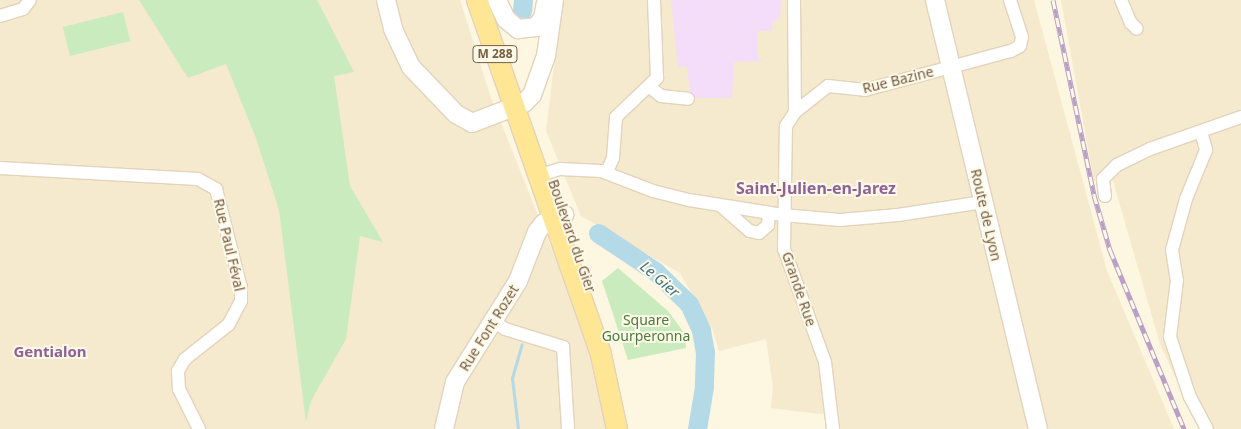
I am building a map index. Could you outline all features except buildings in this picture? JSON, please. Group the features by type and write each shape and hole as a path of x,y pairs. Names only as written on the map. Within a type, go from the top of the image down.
{"main road":[{"path":"386,0 402,51 411,66 456,114 464,120 478,122 519,105 541,73 554,0"},
{"name":"M 288","path":"477,0 519,105"},
{"name":"M 288","path":"490,0 519,105"},
{"path":"497,0 510,24 528,29 536,27 543,18 547,0"},
{"name":"Route de Lyon","path":"935,0 1038,429"},
{"name":"Boulevard du Gier","path":"519,105 613,361 626,429"},
{"name":"Boulevard du Gier","path":"559,217 601,355 617,429"},
{"name":"Rue Font Rozet","path":"444,429 455,382 518,282 537,232 544,222 559,217"}],"street":[{"path":"0,16 22,9 30,0"},
{"path":"607,172 614,158 616,117 650,87 657,78 654,0"},
{"name":"Grande Rue","path":"794,0 795,112 786,126 783,215 787,262 829,380 833,429"},
{"name":"Rue Bazine","path":"795,112 828,86 834,85 858,90 872,88 1011,51 1020,46 1020,28 1010,0"},
{"path":"1121,0 1131,23 1137,29"},
{"path":"650,87 661,96 688,99"},
{"path":"1105,196 1103,178 1111,169 1150,149 1241,118"},
{"path":"1201,132 1206,150 1186,199 1172,250 1178,280 1171,319 1171,344 1175,360 1207,429"},
{"name":"Rue Paul Féval","path":"0,168 198,179 216,190 241,288 240,301 228,325 185,359 178,371 179,389 199,429"},
{"path":"544,174 578,168 607,172 653,191 684,199 783,215 855,221 983,202"},
{"path":"720,206 750,231 759,233 765,230 769,213"},
{"path":"494,322 518,334 563,348 568,429"}],"shaded area":[{"path":"0,0 460,0 491,98 586,335 609,429 0,429"},
{"path":"562,0 1034,0 1107,271 1174,429 836,429 836,416 771,408 773,387 766,339 719,351 712,328 680,273 581,216 546,131"},
{"path":"671,0 781,0 780,17 772,24 772,31 757,31 758,58 763,61 734,62 732,98 691,98 687,67 678,67"},
{"path":"1061,0 1241,0 1241,429 1199,429 1160,344 1113,181 1094,181"}],"green space":[{"path":"139,0 317,0 354,72 334,76 350,186 383,242 360,236 346,339 311,401 306,422 279,210 256,138 226,64 188,78"},
{"path":"123,12 130,41 70,56 63,27"},
{"name":"Square Gourperonna","path":"618,268 668,311 685,334 686,348 628,360 602,281"}],"waterway":[{"name":"Le Gier","path":"522,11 523,0"},
{"name":"Le Gier","path":"598,233 655,271 689,304 701,330 705,352 704,387 697,429"},
{"path":"518,429 512,378 522,344"}],"railway":[{"path":"1053,0 1094,195 1110,250 1184,429"}],"district":[{"name":"Saint-Julien-en-Jarez","path":"816,188"},
{"name":"Gentialon","path":"50,352"}]}
